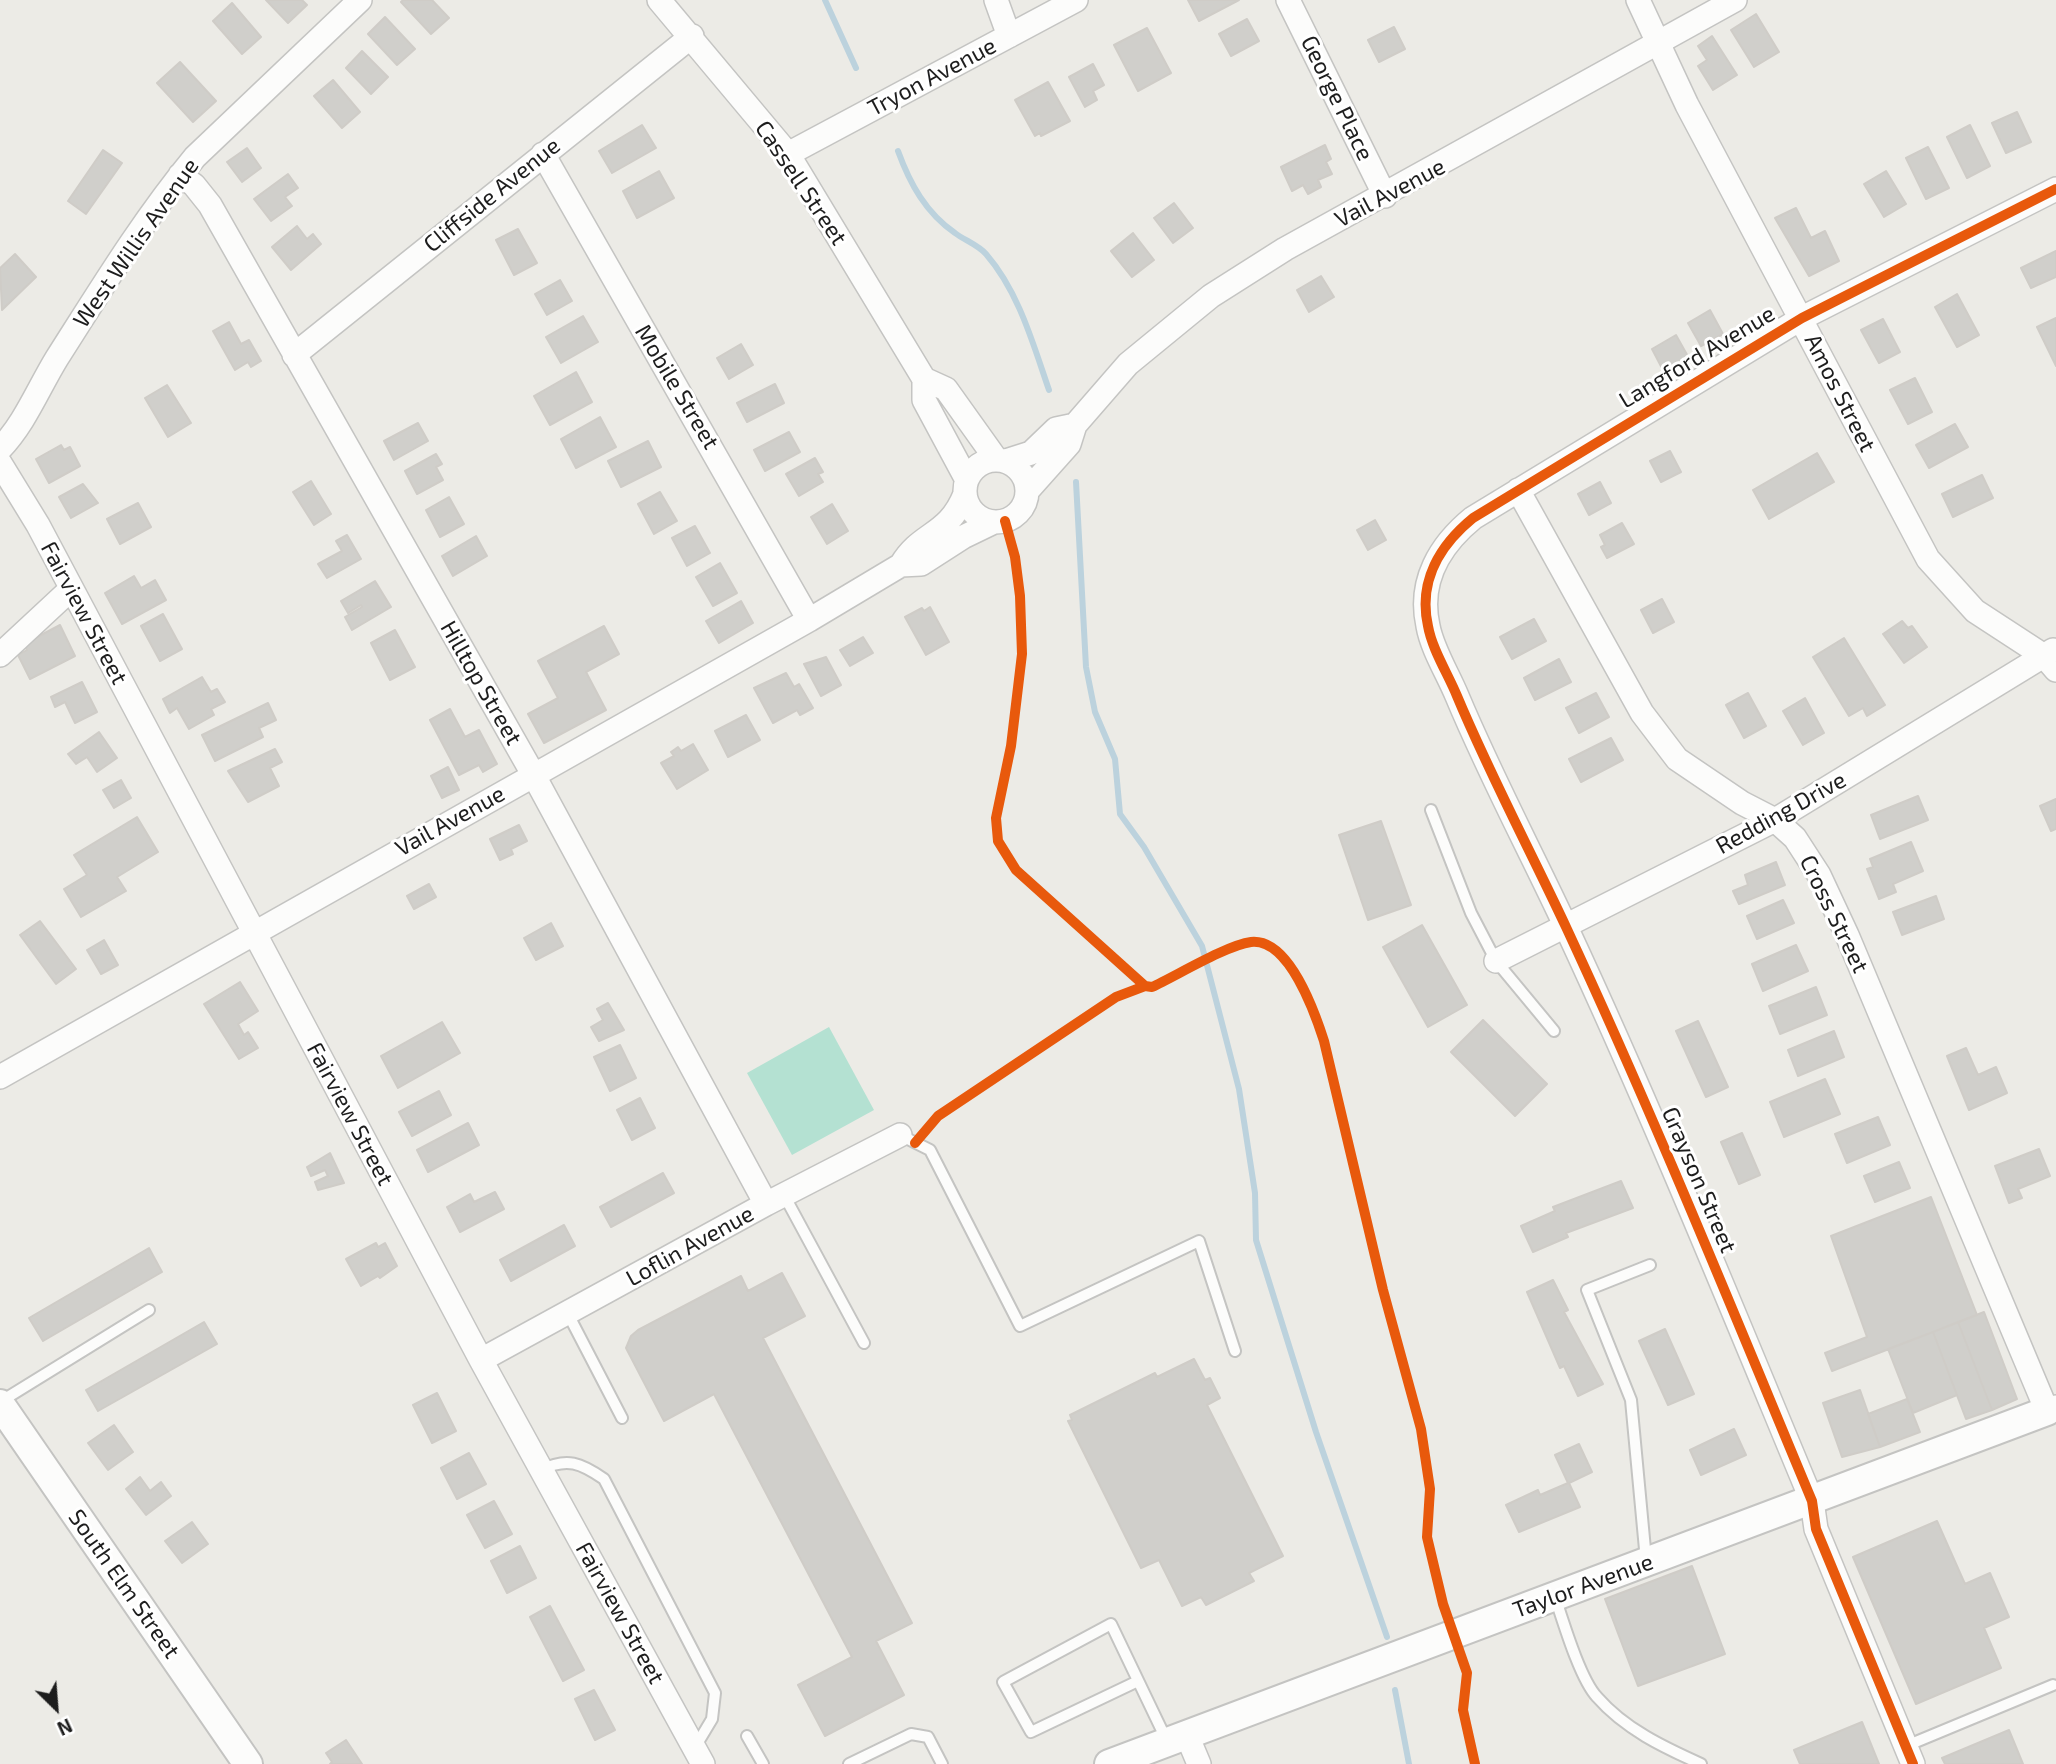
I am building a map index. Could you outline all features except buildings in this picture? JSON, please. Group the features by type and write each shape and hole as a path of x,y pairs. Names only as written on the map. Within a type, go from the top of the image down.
{"street":[{"name":"West Willis Avenue","path":"0,449 15,432 121,257 195,157 360,0"},
{"name":"Cassell Street","path":"659,0 692,36 788,154 924,379 923,400 966,487"},
{"path":"996,0 1009,36"},
{"name":"Tryon Avenue","path":"788,154 1076,0"},
{"name":"George Place","path":"1288,0 1385,196"},
{"name":"Amos Street","path":"1639,0 1688,105 1928,559 1975,611 2052,658"},
{"name":"Vail Avenue","path":"1028,490 1069,444 1074,425 1128,364 1211,296 1285,249 1660,44 1735,0"},
{"name":"Cliffside Avenue","path":"294,355 692,36"},
{"name":"Mobile Street","path":"543,154 809,620"},
{"name":"Hilltop Street","path":"180,176 194,185 210,205 775,1199"},
{"name":"Langford Avenue","path":"1427,621 1427,595 1434,563 1450,537 1473,517 1802,318 2056,189"},
{"name":"Cassell Street","path":"924,379 946,388 1001,460"},
{"name":"Vail Avenue","path":"1001,460 1031,453 1056,429 1074,425"},
{"path":"1001,460 1022,472 1028,490 1022,509 1015,516 994,522 975,513 966,487 978,465 1001,460"},
{"name":"Fairview Street","path":"0,463 71,589 481,1360 698,1756"},
{"name":"Vail Avenue","path":"901,565 911,548 947,525 966,487"},
{"name":"Cross Street","path":"1518,489 1642,713 1677,759 1742,803 1775,820 1795,838 1819,875 2051,1409"},
{"name":"Vail Avenue","path":"0,1077 809,620 901,565 921,564 963,537 994,522"},
{"path":"0,655 71,589"},
{"name":"Grayson Street","path":"1427,621 1485,763 1566,927 1693,1216 1812,1501 1816,1529 1910,1755"},
{"name":"Redding Drive","path":"1496,961 1775,820 2052,658"},
{"name":"Loflin Avenue","path":"481,1360 775,1199 900,1135"},
{"name":"South Elm Street","path":"0,1403 248,1764"},
{"name":"Taylor Avenue","path":"1109,1764 2051,1409"},
{"path":"1177,1737 1199,1764"}],"lane":[{"path":"1431,810 1471,913 1496,961 1553,1031"},
{"path":"900,1135 930,1150 1020,1326 1199,1241 1235,1351"},
{"path":"775,1199 864,1343"},
{"path":"1646,1563 1631,1400 1587,1290 1650,1265"},
{"path":"0,1403 149,1310"},
{"path":"568,1314 622,1418"},
{"path":"541,1470 559,1461 582,1463 604,1479 715,1693 712,1719 698,1756"},
{"path":"1555,1597 1567,1633 1595,1696 1647,1740 1701,1764"},
{"path":"1138,1681 1031,1732 1003,1682 1111,1624 1138,1681 1177,1737"},
{"path":"1910,1755 2053,1685"},
{"path":"849,1764 911,1734 928,1737 942,1764"},
{"path":"747,1736 763,1764"}],"green space":[{"path":"829,1027 874,1110 792,1155 747,1073"}],"waterway":[{"path":"825,0 856,68"},
{"path":"898,151 908,175 927,207 945,225 983,251 998,269 1024,319 1049,390"},
{"path":"1076,482 1086,667 1095,712 1115,759 1120,814 1144,847 1202,946 1239,1089 1255,1193 1256,1240 1316,1432 1387,1637"},
{"path":"1395,1690 1409,1764"}],"cycle path":[{"path":"1913,1764 1816,1529 1812,1501 1661,1141 1599,998 1496,784 1437,652 1428,626 1426,594 1434,565 1442,552 1473,518 1802,318 2056,189"},
{"path":"1005,521 1015,557 1020,596 1022,654 1011,746 996,818 998,841 1016,870 1145,986 1152,987 1215,955 1251,942 1265,944 1277,952 1288,964 1307,996 1324,1041 1383,1290 1421,1429 1430,1489 1427,1537 1443,1604 1467,1673 1463,1710 1475,1764"},
{"path":"915,1143 938,1116 1116,997 1145,986"}]}
